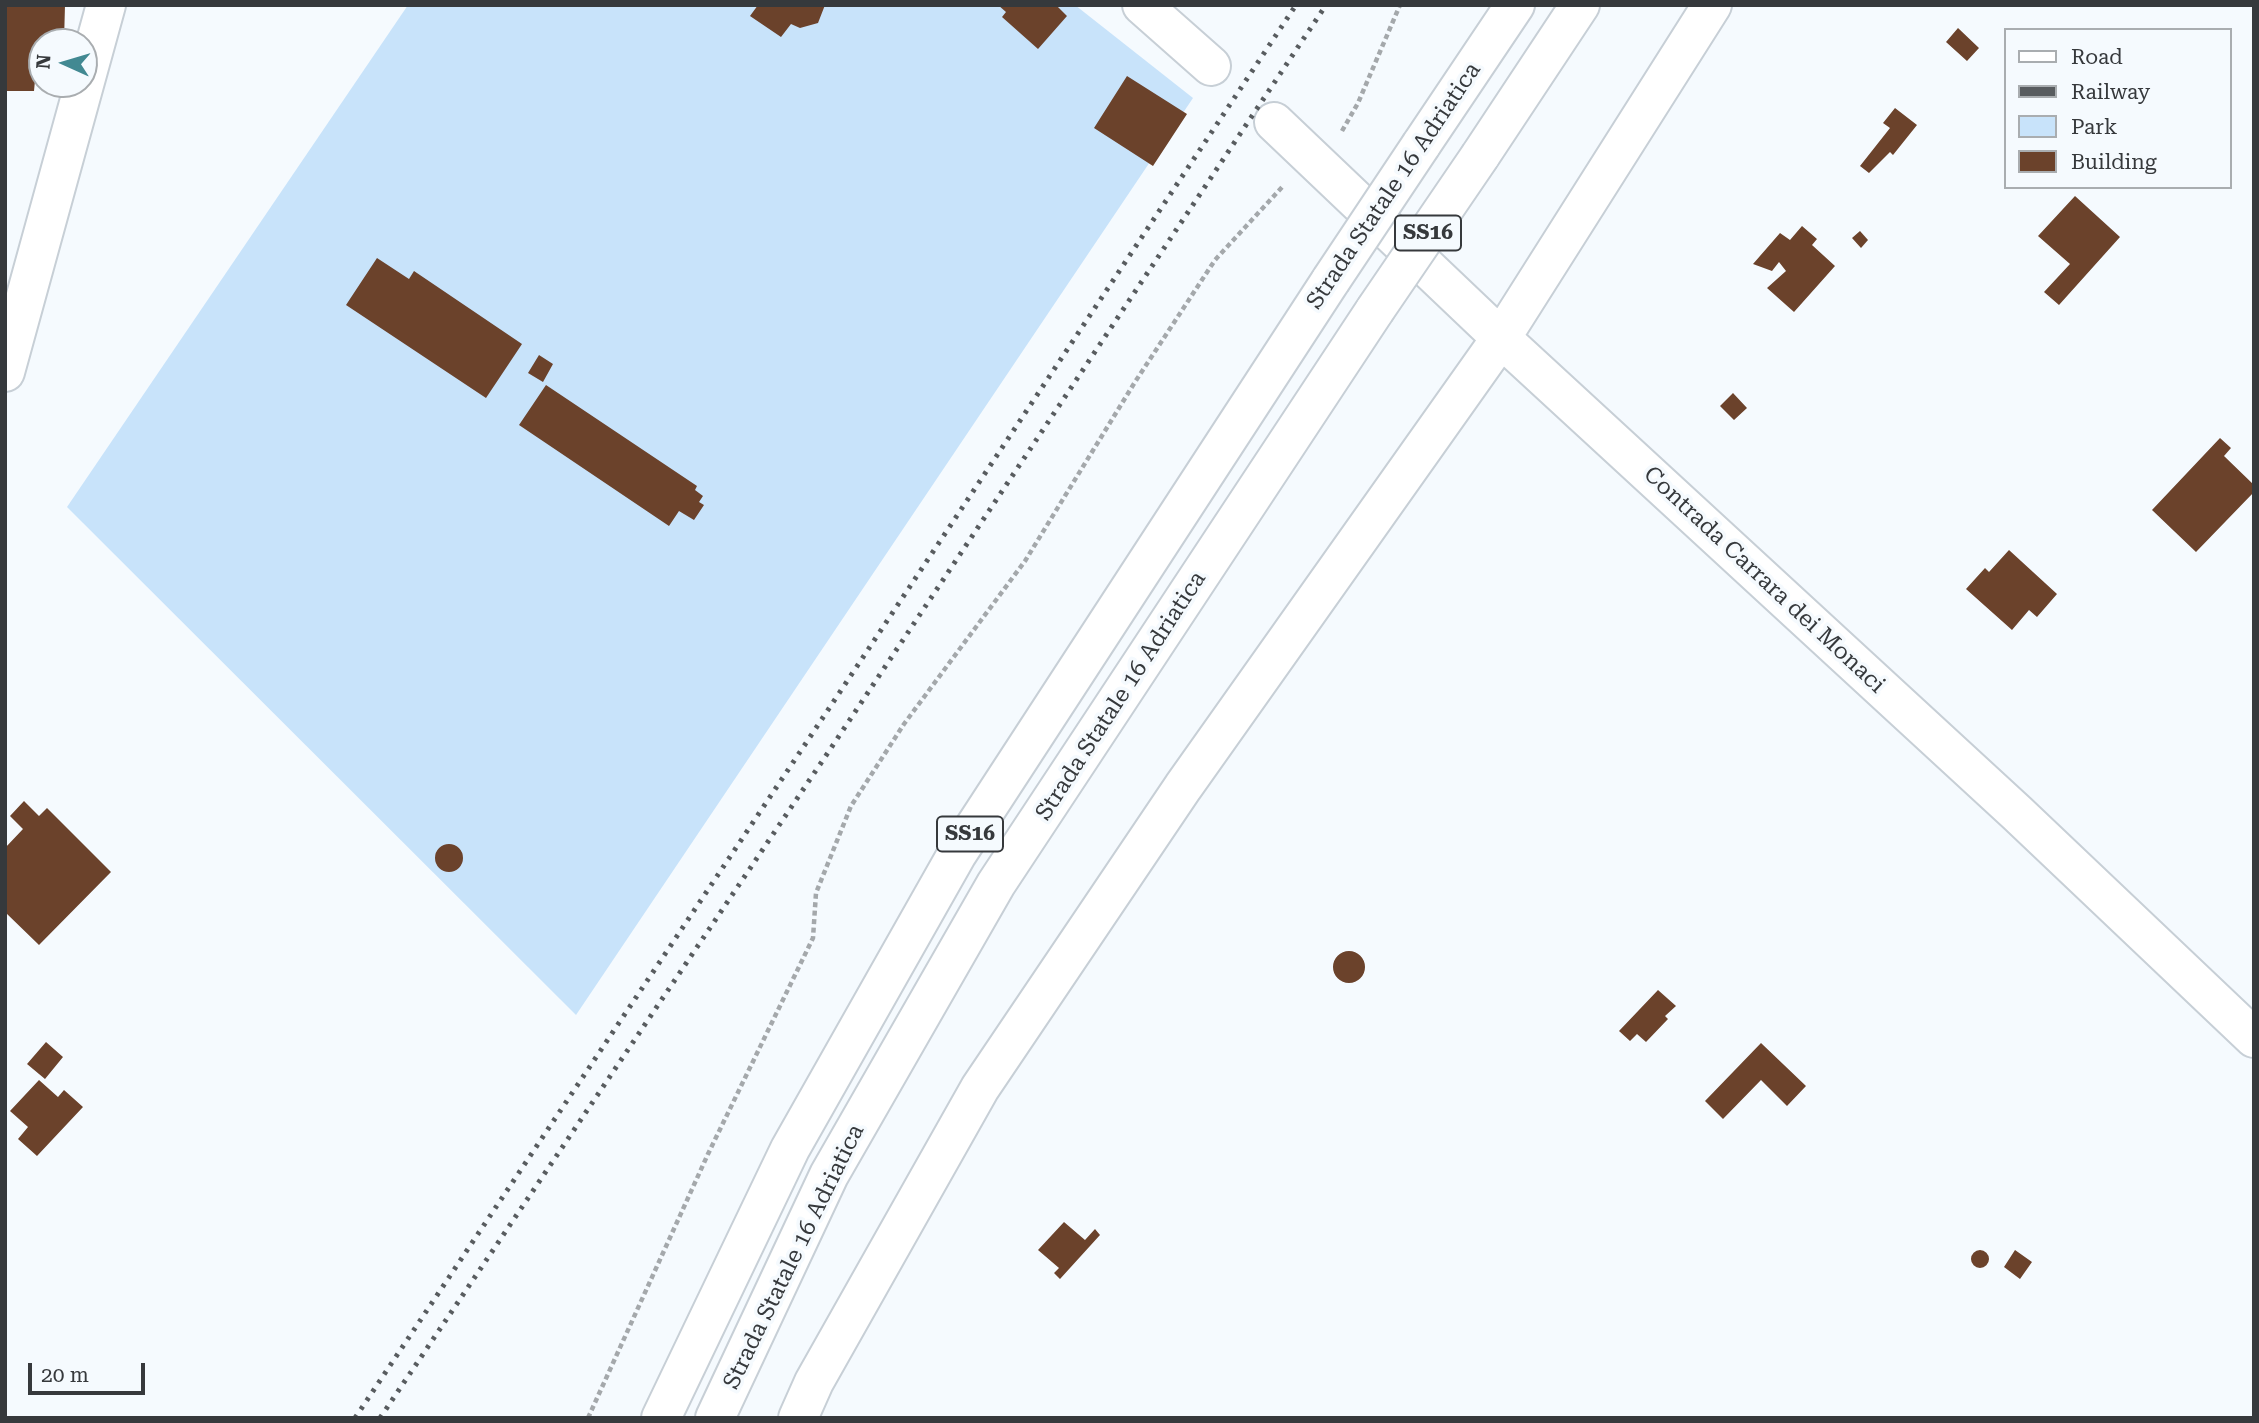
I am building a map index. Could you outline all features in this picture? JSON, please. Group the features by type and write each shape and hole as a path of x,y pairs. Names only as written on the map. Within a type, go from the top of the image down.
{"main road":[{"path":"5,372 106,5"},
{"path":"1142,5 1211,66"},
{"name":"Strada Statale 16 Adriatica","path":"661,1418 790,1149 957,854 1331,280 1515,5"},
{"name":"Strada Statale 16 Adriatica","path":"715,1418 829,1175 996,884 1580,5"},
{"path":"798,1418 814,1382 980,1088 1183,786 1501,338 1712,5"},
{"name":"Contrada Carrara dei Monaci","path":"1274,122 1501,338 2017,813 2254,1038"}],"path":[{"path":"588,1418 708,1154 813,938 816,894 852,806 904,724 1025,561 1135,382 1215,260 1282,186 1322,166 1359,103 1400,5"}],"green space":[{"path":"408,5 1075,5 1193,98 576,1015 67,507"}],"building":[{"path":"5,5 65,5 64,28 28,28 28,91 5,91"},
{"path":"758,5 825,5 818,23 800,28 791,24 781,37 750,16"},
{"path":"998,5 1056,5 1067,16 1038,49 1002,17 1006,12"},
{"path":"1958,28 1979,48 1967,61 1946,42"},
{"path":"1127,76 1187,114 1153,166 1094,128"},
{"path":"1895,108 1917,125 1893,155 1890,152 1869,173 1860,166 1890,128 1883,123"},
{"path":"2075,196 2120,237 2059,305 2044,292 2070,264 2038,236"},
{"path":"1802,226 1817,239 1812,245 1835,266 1794,312 1767,288 1786,271 1779,262 1772,271 1753,264 1780,233 1790,240"},
{"path":"1860,231 1868,240 1861,248 1852,238"},
{"path":"377,258 409,279 414,271 522,344 486,398 346,305"},
{"path":"539,355 553,364 543,382 528,373"},
{"path":"546,385 697,486 695,490 703,496 699,502 704,505 694,520 679,511 669,526 519,425"},
{"path":"1733,393 1747,408 1734,420 1720,406"},
{"path":"2220,438 2231,448 2224,456 2254,485 2254,492 2196,552 2152,510"},
{"path":"2009,550 2057,594 2037,617 2029,610 2012,630 1966,589 1985,568 1989,572"},
{"path":"24,801 39,816 47,808 111,872 39,945 5,912 5,848 23,829 10,816"},
{"path":"449,844 459,848 463,858 459,868 449,872 439,868 435,858 439,848"},
{"path":"1349,951 1360,956 1365,967 1360,978 1349,983 1338,978 1333,967 1338,956"},
{"path":"1658,990 1676,1006 1665,1016 1668,1019 1646,1042 1637,1034 1630,1041 1619,1031"},
{"path":"46,1042 63,1057 45,1079 27,1064"},
{"path":"1761,1043 1806,1086 1787,1106 1761,1080 1723,1119 1705,1101"},
{"path":"39,1080 58,1097 64,1090 83,1107 37,1156 18,1139 28,1127 10,1111"},
{"path":"1064,1222 1085,1240 1095,1229 1100,1235 1060,1279 1054,1273 1059,1268 1038,1250"},
{"path":"1980,1250 1986,1253 1989,1259 1986,1265 1980,1268 1974,1265 1971,1259 1974,1253"},
{"path":"2015,1250 2032,1262 2020,1279 2004,1267"}],"railway":[{"path":"355,1418 1296,5"},
{"path":"380,1418 1326,5"}]}
